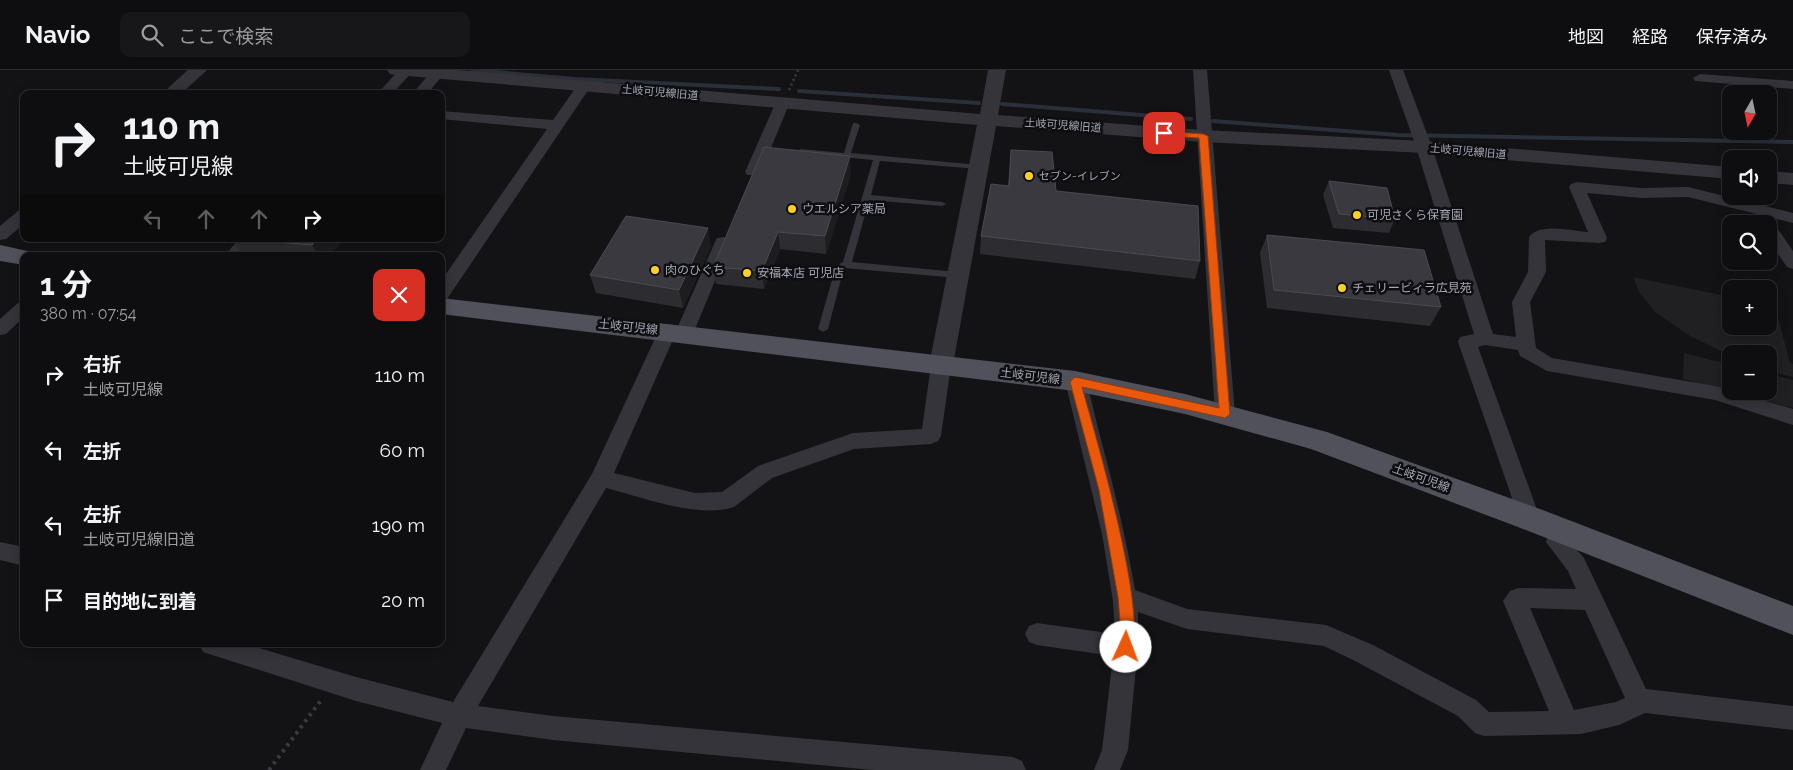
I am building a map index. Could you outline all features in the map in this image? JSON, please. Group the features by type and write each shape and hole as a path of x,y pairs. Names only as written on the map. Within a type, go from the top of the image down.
{"main road":[{"path":"0,253 20,256"},
{"name":"土岐可児線","path":"445,306 1075,382 1225,414 1317,440 1558,529 1793,621"}],"street":[{"path":"174,90 198,70"},
{"path":"387,90 401,70"},
{"name":"土岐可児線旧道","path":"401,70 988,120 1203,136 1421,139 1722,172"},
{"path":"600,478 695,502 726,501 765,472 844,444 883,438 931,436 941,365 996,70"},
{"path":"1200,70 1203,136 1225,414"},
{"path":"1396,70 1421,139 1485,339"},
{"path":"423,90 437,74"},
{"path":"1700,78 1793,85"},
{"path":"445,289 584,86"},
{"path":"749,182 783,102"},
{"path":"445,114 558,125"},
{"path":"1777,178 1793,179"},
{"path":"1793,218 1688,192 1641,193 1577,187 1599,238 1544,234 1537,236 1537,272 1521,302 1527,351 1547,364 1715,393 1793,417"},
{"path":"1754,209 1758,215"},
{"path":"0,235 20,218"},
{"path":"433,770 460,715 600,478 730,227"},
{"path":"1777,240 1793,263"},
{"path":"236,252 245,242"},
{"path":"0,328 20,311"},
{"path":"1526,346 1485,339 1467,342 1529,518"},
{"path":"1075,382 1105,490 1125,597 1126,647 1115,750 1107,770"},
{"path":"1558,529 1557,542 1576,565 1640,703"},
{"path":"0,551 20,556"},
{"path":"1125,597 1187,619 1326,636 1364,653 1468,708 1484,724 1581,722 1619,713 1644,701 1793,718"},
{"path":"1566,721 1515,601 1518,598 1592,600"},
{"path":"1037,634 1126,647"},
{"path":"221,647 335,682 460,715 553,728 1013,770"}],"lane":[{"path":"847,155 856,125"},
{"path":"795,151 979,167"},
{"path":"847,264 877,158"},
{"path":"866,197 942,204"},
{"path":"823,330 840,266 847,264 958,275"}],"path":[{"path":"783,102 798,70"},
{"path":"268,770 335,682"}],"shaded area":[{"path":"1633,277 1722,295 1722,335 1777,335 1777,314 1790,363 1793,364 1793,377 1777,373 1777,345 1722,345 1722,352 1690,336 1655,312 1639,292"},
{"path":"1684,353 1722,363 1722,389 1683,379"},
{"path":"1777,376 1793,380 1793,408 1763,400 1777,400"}],"building":[{"name":"ウエルシア薬局","path":"764,147 850,156 825,236 778,232 762,271 713,267"},
{"path":"1011,150 1052,152 1056,191 1198,206 1200,261 981,236 991,184 1009,186"},
{"path":"1329,181 1387,188 1395,219 1339,214"},
{"name":"肉のひぐち","path":"626,216 708,228 679,290 590,275"},
{"path":"1267,235 1424,250 1441,307 1274,290"},
{"path":"274,242 315,242 312,245"}],"waterway":[{"path":"472,70 575,79 779,89"},
{"path":"799,91 979,103"},
{"path":"1002,104 1191,119"},
{"path":"1213,121 1398,135 1793,142"}],"place":[{"name":"セブン-イレブン","path":"1029,176"},
{"name":"ウエルシア薬局","path":"792,209"},
{"name":"可児さくら保育園","path":"1357,215"},
{"name":"肉のひぐち","path":"655,270"},
{"name":"安福本店 可児店","path":"747,273"},
{"name":"チェリービィラ広見苑","path":"1342,288"}],"route":[{"path":"1126,647 1125,597 1105,490 1075,382 1225,414 1203,136 1164,133"}]}
